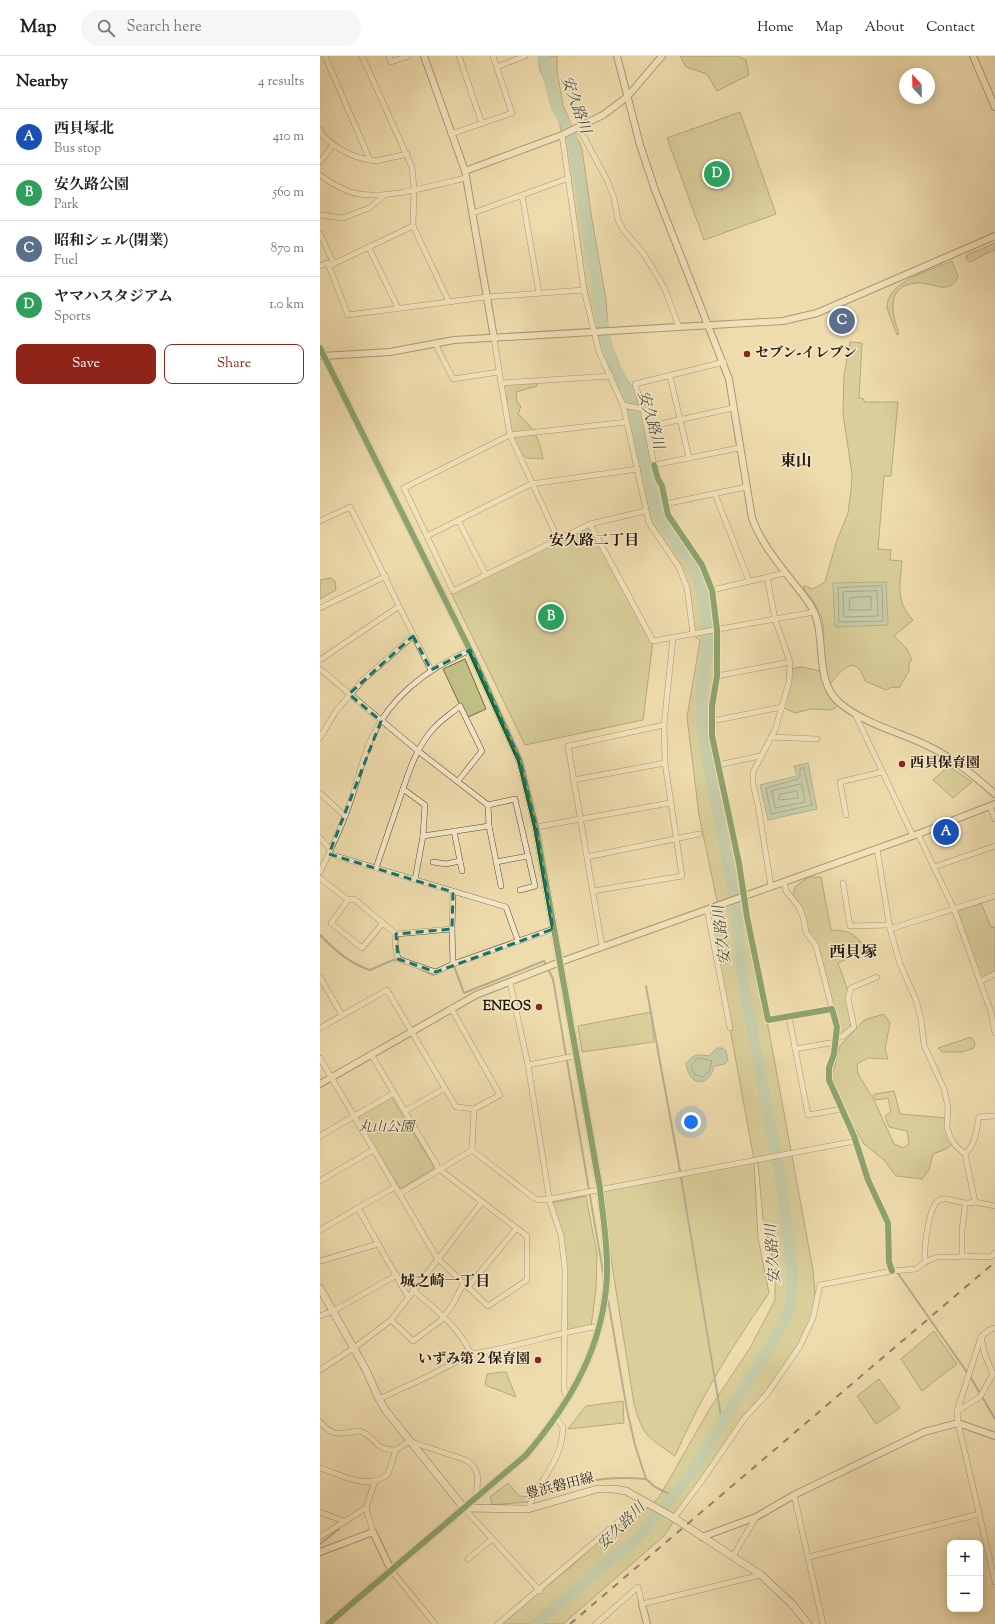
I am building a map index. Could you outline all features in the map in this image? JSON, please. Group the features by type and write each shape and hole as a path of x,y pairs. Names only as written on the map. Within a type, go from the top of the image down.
{"main road":[{"path":"320,1288 354,1348 378,1399 464,1508"},
{"name":"豊浜磐田線","path":"464,1508 528,1509 597,1489 626,1491 674,1518 761,1575 792,1604 808,1624"}],"street":[{"path":"322,56 370,160"},
{"path":"362,56 412,167 414,189 413,226 450,302"},
{"path":"389,56 391,62 408,56"},
{"path":"424,56 465,175 473,213 510,435 531,484 558,539"},
{"path":"459,56 482,124"},
{"path":"451,134 512,113 493,56"},
{"path":"496,67 525,56"},
{"path":"618,56 627,96 655,190 724,362 729,379 739,448 752,518 756,531 807,600 814,612 819,627 824,677 828,687 840,704 855,714 935,750 995,794"},
{"path":"320,175 331,183 353,193 386,194 414,189 465,175 564,134 603,115 627,96 662,56"},
{"path":"973,56 995,107"},
{"path":"577,128 608,180 614,198 618,220 624,230 644,254 664,287 679,327"},
{"path":"320,130 333,144 354,157 376,161 407,154"},
{"path":"564,134 584,290 599,352 625,405 645,512 656,535 679,567 687,588 693,634"},
{"path":"320,162 333,144"},
{"path":"473,213 570,178"},
{"path":"320,215 344,218 369,208 386,194"},
{"path":"522,195 539,293"},
{"path":"320,266 328,263 331,265 413,226"},
{"path":"320,234 348,315 486,297 584,290"},
{"path":"322,356 390,352 454,340 783,321 817,313 995,236"},
{"path":"369,248 398,308"},
{"path":"435,343 453,379 499,372"},
{"path":"320,348 322,356 470,650 520,761 536,827 575,1056 600,1189 606,1238 607,1274 606,1294 599,1326 586,1366 567,1402 556,1418 526,1455 328,1624"},
{"path":"724,362 635,384 647,426 654,465 658,479 662,486 668,515 702,565 712,590 717,630 717,676 712,706 712,736 739,863 768,1020 832,1009"},
{"path":"501,383 611,376"},
{"path":"670,376 689,458"},
{"path":"625,405 642,409"},
{"path":"647,426 733,408"},
{"path":"627,422 510,435 404,488 453,591 590,524 645,512"},
{"path":"654,465 739,448"},
{"path":"427,536 531,484 638,469"},
{"path":"666,504 746,487"},
{"path":"715,494 749,581"},
{"path":"320,521 350,507 386,576 398,607 431,670"},
{"path":"458,520 486,575"},
{"path":"590,524 653,641 700,634 814,612"},
{"path":"712,590 786,573"},
{"path":"320,608 386,576"},
{"path":"767,577 776,619 790,662 789,682 782,706 771,737 753,772 752,784 758,805 771,886"},
{"path":"320,660 336,647 398,607"},
{"path":"320,738 336,711 349,694 413,636"},
{"path":"593,891 682,876 665,763 664,725 673,638"},
{"path":"320,872 345,816 373,736 381,721 399,697 431,670 470,650"},
{"path":"717,676 790,662"},
{"path":"320,669 418,751 488,805 489,826 501,886"},
{"path":"376,868 409,770 418,751 434,728 460,706 482,751 458,781"},
{"path":"712,721 782,706"},
{"path":"855,714 882,772 934,867 954,910 991,1012 995,1033"},
{"path":"602,946 568,746 664,725"},
{"path":"771,737 817,739"},
{"path":"718,765 760,756"},
{"path":"573,780 665,763"},
{"path":"846,815 840,782 882,772"},
{"path":"403,789 425,805 423,836 415,880"},
{"path":"320,793 345,816"},
{"path":"488,805 515,799 535,886 520,890"},
{"path":"536,827 670,803"},
{"path":"320,1084 476,995 560,962 916,835 992,805 995,819"},
{"path":"423,836 489,826"},
{"path":"454,831 462,871"},
{"path":"587,857 699,834"},
{"path":"320,838 329,851 376,868 506,907 518,941"},
{"path":"934,867 995,846"},
{"path":"877,849 890,927 900,964 916,1000 921,1019 924,1045 944,1089 948,1107 947,1127 950,1137 956,1146 965,1154 975,1202"},
{"path":"496,862 528,856"},
{"path":"433,862 446,864 460,861"},
{"path":"320,878 348,900"},
{"path":"784,882 786,891 799,907 806,932 816,946 837,1027 836,1040 829,1068 829,1080 856,1141 868,1180 888,1223 889,1262 892,1271"},
{"path":"843,883 850,926 890,927 954,910 995,896"},
{"path":"454,892 452,929 454,964"},
{"path":"383,923 362,948 331,923 348,900 354,899 383,923 396,934 452,929"},
{"path":"707,909 730,1028"},
{"path":"396,934 395,944 398,958 436,972 454,964 553,929"},
{"path":"980,982 995,974"},
{"path":"320,977 342,1015"},
{"path":"795,1049 836,1040 854,1027 848,998 851,988 877,977"},
{"path":"510,982 528,1065 550,1199 561,1235 565,1270 564,1388 567,1402"},
{"path":"320,1028 387,990 456,1107 474,1109 500,1095 451,1008"},
{"path":"789,1017 808,1115 842,1109"},
{"path":"320,1058 353,1117 437,1258 488,1306 527,1280 527,1236 439,1170 371,1054"},
{"path":"528,1065 575,1056"},
{"path":"405,1111 444,1089"},
{"path":"320,1136 394,1093"},
{"path":"472,1150 474,1109"},
{"path":"965,1154 972,1146 976,1138 979,1117 995,1116"},
{"path":"472,1150 534,1198 550,1199 856,1141"},
{"path":"320,1181 373,1150"},
{"path":"399,1194 472,1150"},
{"path":"320,1230 394,1187"},
{"path":"925,1262 924,1246 934,1206 938,1200 944,1198 965,1205 975,1202 995,1206"},
{"path":"320,1370 354,1348 391,1320 437,1258 482,1202"},
{"path":"962,1256 962,1231 965,1205"},
{"path":"358,1208 408,1297"},
{"path":"468,1287 516,1229"},
{"path":"320,1261 378,1244"},
{"path":"674,1518 701,1482 744,1419 767,1394 800,1346 814,1318 820,1285 892,1271 916,1269 925,1262 937,1257 991,1257 995,1253"},
{"path":"320,1316 333,1311 397,1275"},
{"path":"391,1320 413,1341 440,1321 451,1307 464,1283"},
{"path":"413,1290 444,1316 466,1343 471,1354"},
{"path":"378,1399 429,1376 471,1354 498,1350 564,1332 599,1326"},
{"path":"995,1328 989,1330 981,1337 957,1411 958,1423 995,1582"},
{"path":"957,1411 980,1397 994,1374 985,1355 981,1337"},
{"path":"528,1509 532,1497 559,1455 563,1441 564,1427 556,1418"},
{"path":"320,1422 329,1432 335,1434 358,1431 362,1432 379,1447 396,1450"},
{"path":"702,1537 756,1517 794,1495 924,1432 958,1423 995,1436"},
{"path":"320,1468 364,1483 374,1482 388,1474 396,1450 409,1440 466,1460 472,1464 479,1477 476,1497"},
{"path":"374,1482 366,1508 373,1532 391,1570 435,1624"},
{"path":"794,1495 809,1556 823,1624"},
{"path":"498,1624 540,1590 624,1517 636,1515 650,1504"},
{"path":"320,1538 366,1508"},
{"path":"464,1508 540,1590"},
{"path":"320,1512 344,1521"},
{"path":"809,1556 979,1514"},
{"path":"733,1556 756,1517"},
{"path":"320,1552 373,1532"},
{"path":"468,1559 492,1539"},
{"path":"642,1604 761,1575"},
{"path":"596,1624 638,1587 647,1624"}],"highlighted area":[{"path":"413,636 431,670 470,650 520,761 536,827 553,929 436,972 398,959 396,934 452,929 453,892 329,854 381,721 349,694"}],"green space":[{"path":"538,56 557,56 557,71 563,105 582,149 592,220 606,299 609,339 623,373 630,384 637,391 670,518 693,551 712,590 717,638 717,676 711,717 813,1270 815,1293 813,1320 800,1346 722,1450 664,1536 563,1624 500,1624 574,1564 624,1517 636,1516 658,1499 710,1408 750,1348 775,1300 775,1270 763,1219 758,1164 754,1161 758,1238 769,1293 718,1372 695,1413 675,1456 653,1440 640,1423 634,1404 600,1189 754,1160 711,924 721,920 699,815 687,717 700,641 693,634 687,588 679,567 648,521 620,398 599,352 579,251 561,130 554,103 540,70"},
{"path":"680,56 737,56 746,60 749,75 717,91 707,74 686,67"},
{"path":"740,112 776,214 704,240 667,138"},
{"path":"995,243 995,250 970,262 966,259 967,255"},
{"path":"952,261 958,277 954,283 949,286 939,287 916,283 906,285 899,289 893,302 894,318 899,334 897,335 887,308 889,299 894,291 912,278"},
{"path":"850,342 862,343 859,398 864,399 864,402 898,402 891,476 884,476 878,549 891,550 890,560 902,561 900,585 901,599 907,613 913,620 894,636 907,649 912,660 909,662 909,671 899,688 892,687 886,690 865,681 857,667 847,667 828,687 840,704 832,710 811,709 795,713 782,707 790,669 802,667 820,671 827,685 822,657 824,632 822,619 814,602 803,588 804,586 813,589 825,582 837,540 848,513 852,474 843,414 844,375"},
{"path":"535,381 537,386 516,392 517,402 521,406 518,414 532,429 538,439 543,459 527,458 516,449 510,435 507,399 501,383"},
{"path":"590,524 653,641 643,720 525,745 451,593"},
{"path":"331,578 335,581 336,590 320,599 320,580"},
{"path":"465,659 486,709 466,718 443,669"},
{"path":"949,766 972,782 953,798 933,780"},
{"path":"808,877 821,877 831,930 850,933 864,946 864,951 838,963 849,994 851,1029 837,1037 834,1016 816,946 806,932 803,917 792,899 795,887"},
{"path":"981,903 991,927 995,927 995,973 980,979 956,909"},
{"path":"651,1012 654,1042 582,1052 578,1026"},
{"path":"884,1014 890,1023 885,1049 888,1059 868,1058 857,1064 858,1074 874,1100 894,1144 903,1148 909,1144 907,1131 889,1127 885,1116 891,1112 888,1098 876,1100 873,1095 875,1094 894,1091 900,1114 948,1118 947,1127 954,1143 946,1149 933,1154 929,1170 922,1179 896,1176 884,1160 864,1144 836,1096 832,1077 840,1046 864,1020"},
{"path":"971,1037 975,1043 974,1048 962,1052 942,1052 938,1048"},
{"name":"丸山公園","path":"389,1097 392,1098 434,1167 402,1188 399,1187 357,1120 358,1116"},
{"path":"586,1196 597,1254 596,1289 591,1327 567,1331 561,1235 550,1203"},
{"path":"934,1331 957,1364 922,1391 901,1359"},
{"path":"506,1372 516,1397 485,1385 487,1374"},
{"path":"879,1379 900,1408 876,1424 857,1396"},
{"path":"623,1401 624,1423 568,1429 586,1406"},
{"path":"508,1483 519,1496 531,1497 527,1502 492,1505 490,1497"}],"water":[{"path":"886,582 888,625 835,627 833,583"},
{"path":"808,763 817,809 768,820 760,785 797,776 794,766"},
{"path":"717,1048 722,1048 726,1051 728,1060 725,1064 714,1066 710,1076 704,1081 700,1082 693,1079 689,1074 686,1064 693,1057 702,1055 709,1056"}],"waterway":[{"name":"安久路川","path":"535,1624 635,1540 673,1496 703,1456 722,1422 780,1330 791,1304 792,1272 782,1186 744,987 732,884 706,754 702,723 701,691 708,643 704,600 697,576 689,558 677,545 656,508 631,400 611,358 605,338 572,136 556,106 543,56"},
{"path":"320,935 349,960 370,970 393,960 399,961"},
{"path":"453,967 454,966 464,993 544,961 553,979 604,1278"},
{"path":"418,968 433,975 436,974"},
{"path":"646,986 679,1165 722,1422"},
{"path":"897,1272 971,1378 995,1419"},
{"path":"607,1294 627,1410 635,1445 646,1479 655,1487 673,1496"},
{"path":"536,1497 565,1487 590,1481 616,1478 646,1479"},
{"path":"320,1544 339,1529"}],"railway":[{"path":"570,1624 995,1262"}],"cycle path":[{"path":"320,348 470,650 520,761 536,827 600,1189 607,1264 605,1301 592,1349 571,1393 542,1435 526,1455 328,1624"},
{"path":"654,465 658,479 662,486 668,515 702,565 712,590 717,630 717,676 712,706 712,736 739,863 747,917 768,1020 832,1009 837,1027 834,1054 829,1068 829,1080 854,1136 868,1180 888,1223 889,1262 892,1271"}],"place":[{"name":"ヤマハスタジアム","path":"717,174"},
{"name":"昭和シェル(閉業)","path":"842,321"},
{"name":"セブン-イレブン","path":"747,354"},
{"name":"安久路公園","path":"551,617"},
{"name":"西貝保育園","path":"902,764"},
{"name":"西貝塚北","path":"946,832"},
{"name":"ENEOS","path":"539,1007"},
{"name":"いずみ第２保育園","path":"538,1360"}],"district":[{"name":"東山","path":"796,462"},
{"name":"安久路二丁目","path":"594,541"},
{"name":"西貝塚","path":"853,953"},
{"name":"城之崎一丁目","path":"445,1282"}]}
